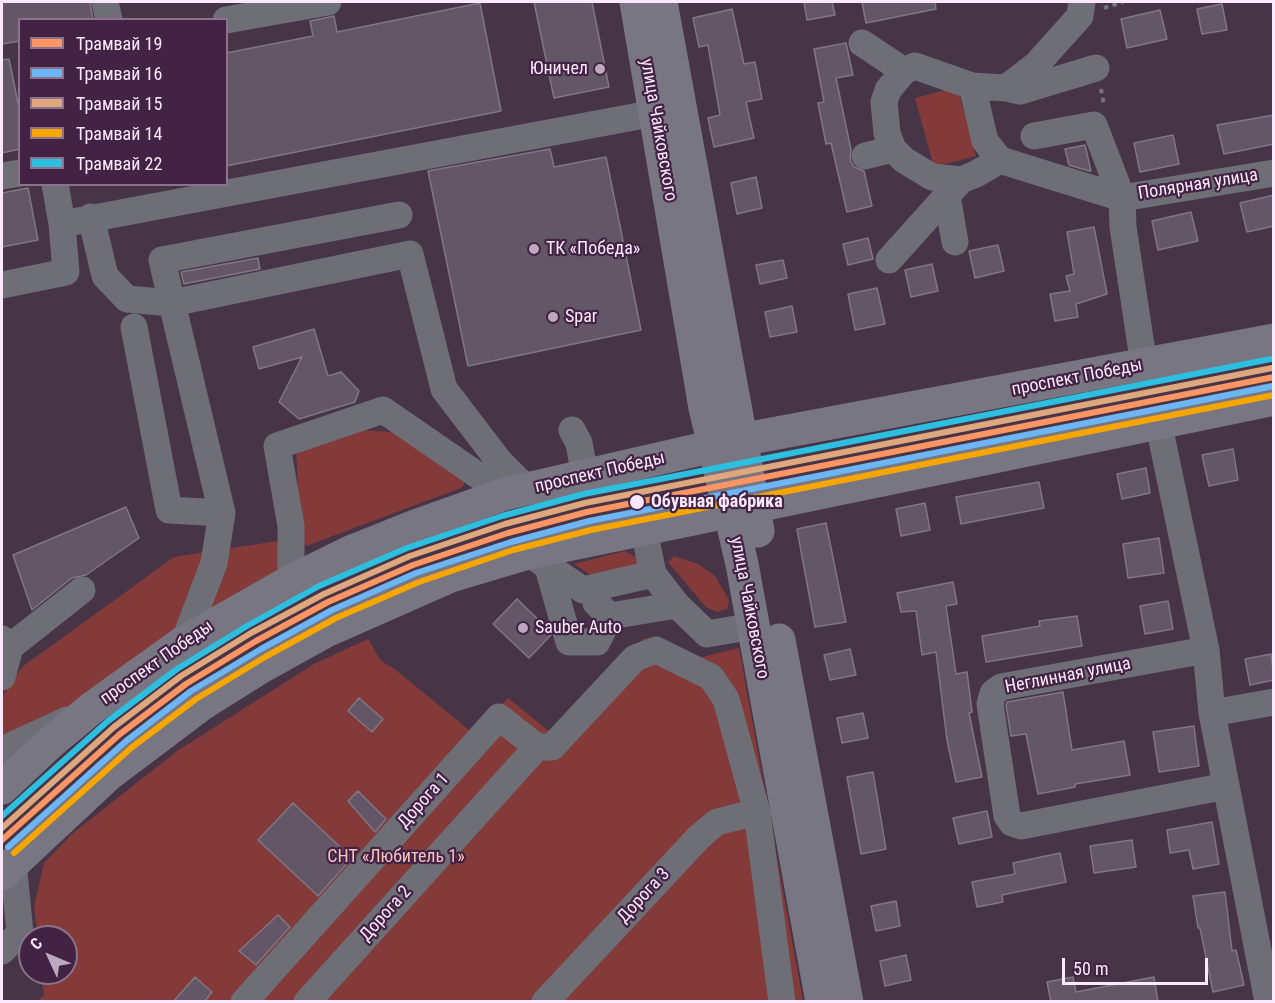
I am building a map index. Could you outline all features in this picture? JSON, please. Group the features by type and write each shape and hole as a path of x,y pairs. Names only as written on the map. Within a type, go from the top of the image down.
{"main road":[{"name":"улица Чайковского","path":"636,2 655,113 847,1002"},
{"name":"улица Чайковского","path":"661,2 727,444"},
{"name":"проспект Победы","path":"2,788 51,742 92,708 184,642 291,581 371,543 516,492 727,444 1274,340"},
{"path":"7,868 71,807 146,745 202,704 261,667 324,633 451,576 538,560 644,530 1158,421 1274,399"},
{"name":"улица Чайковского","path":"742,511 753,626 822,1002"}],"street":[{"path":"105,2 108,18"},
{"path":"228,20 328,2"},
{"path":"1006,88 1036,66 1067,33 1080,16 1082,2"},
{"path":"862,43 904,71"},
{"path":"954,188 904,160 893,149 887,133 884,102 888,90 904,71 915,66 972,86 1020,91 1096,68"},
{"path":"972,86 986,141 1000,160 1122,198"},
{"path":"62,224 655,113"},
{"path":"1034,136 1094,125 1122,198 1123,226 1144,365"},
{"path":"865,156 893,149"},
{"path":"889,260 954,188 1000,160"},
{"path":"2,176 18,173"},
{"name":"Полярная улица","path":"1122,198 1274,173"},
{"path":"2,285 66,272 62,224 55,186"},
{"path":"954,188 955,242"},
{"path":"184,642 214,563 222,513 162,260 399,215"},
{"path":"91,217 105,276 127,299 172,303 410,254 444,389 499,461 516,492"},
{"path":"134,327 169,510 222,513"},
{"path":"291,581 291,526 277,446 383,410 516,492"},
{"path":"1158,421 1206,650 1212,713 1268,1002"},
{"path":"572,430 579,443 585,476"},
{"path":"644,530 654,574 677,605 707,634 753,626"},
{"path":"538,560 582,590 610,616"},
{"path":"538,560 568,642 597,642 610,616"},
{"path":"582,590 654,574"},
{"path":"2,677 5,643 82,590"},
{"path":"610,616 677,605"},
{"path":"537,747 552,747 635,658 656,650 711,677 726,699 756,812 782,1002"},
{"name":"Неглинная улица","path":"1206,650 1001,687 993,693 990,704 1008,816 1012,823 1021,826 1226,786"},
{"path":"1212,713 1274,702"},
{"path":"2,750 92,708"},
{"name":"Дорога 1","path":"244,1002 499,717 537,747"},
{"name":"Дорога 2","path":"307,1002 537,747"},
{"name":"Дорога 3","path":"545,1002 699,837 717,822 756,812"},
{"path":"2,951 20,933 7,868"}],"green space":[{"path":"957,87 976,156 934,167 915,98"},
{"path":"359,430 390,432 402,437 464,479 464,484 461,488 306,546 301,537 296,450"},
{"path":"284,540 282,567 60,716 2,745 2,697 22,667 174,557"},
{"path":"625,551 637,558 640,564 594,577 574,564"},
{"path":"674,556 698,564 715,576 729,600 727,609 717,612 706,607 668,562"},
{"name":"СНТ «Любитель 1»","path":"656,637 694,659 739,648 803,1001 37,1002 44,995 43,985 78,985 78,925 36,925 34,907 44,863 72,834 177,751 314,664 368,639 381,661 396,670 475,735 508,698 555,736 590,694 643,639"}],"building":[{"path":"2,2 90,2 93,18 18,18 18,41 2,44"},
{"path":"534,2 592,2 609,87 554,98"},
{"path":"804,2 832,2 835,15 807,20"},
{"path":"862,2 935,2 936,9 866,23"},
{"path":"480,3 501,111 228,166 228,53 313,36 310,21 334,16 337,32"},
{"path":"1222,4 1227,30 1202,34 1197,9"},
{"path":"732,9 744,64 755,62 762,99 746,102 754,138 714,147 708,118 720,115 708,45 699,47 693,18"},
{"path":"1160,10 1167,39 1127,48 1121,19"},
{"path":"846,43 853,75 836,78 851,150 850,160 854,167 864,171 872,206 847,212 831,143 826,144 818,103 824,102 814,49"},
{"path":"9,59 18,103 18,149 2,153 2,60"},
{"path":"1274,115 1274,144 1224,154 1217,125"},
{"path":"1173,135 1179,164 1140,172 1134,143"},
{"path":"1085,145 1091,171 1069,165 1065,149"},
{"name":"ТК «Победа»","path":"550,149 554,167 606,157 641,330 468,366 428,171"},
{"path":"756,177 762,208 737,214 731,183"},
{"path":"28,188 38,240 2,247 2,193"},
{"path":"1274,195 1274,226 1247,232 1240,203"},
{"path":"1191,212 1198,241 1158,250 1152,221"},
{"path":"1094,227 1107,294 1076,304 1078,317 1055,321 1050,294 1070,291 1066,276 1074,274 1067,232"},
{"path":"868,238 873,259 848,265 843,244"},
{"path":"998,245 1004,271 975,278 969,251"},
{"path":"258,258 260,269 184,284 181,272"},
{"path":"783,260 787,278 760,284 756,265"},
{"path":"932,264 938,291 911,297 905,270"},
{"path":"877,288 885,324 855,330 848,294"},
{"path":"792,306 797,332 770,337 765,312"},
{"path":"314,329 328,376 341,372 359,391 355,402 299,419 279,402 302,357 259,369 253,347"},
{"path":"1233,449 1238,480 1209,486 1202,455"},
{"path":"1146,468 1150,493 1122,499 1117,474"},
{"path":"1039,482 1044,508 961,524 956,497"},
{"path":"925,503 930,530 901,536 896,509"},
{"path":"126,507 139,538 86,575 72,578 32,610 13,555"},
{"path":"826,523 846,622 815,627 797,529"},
{"path":"1159,538 1164,573 1128,578 1123,544"},
{"path":"953,582 957,604 946,606 956,674 967,672 972,712 969,713 982,777 956,782 947,740 936,652 922,655 916,611 901,612 897,593"},
{"name":"Sauber Auto","path":"517,599 549,630 551,635 529,658 493,624"},
{"path":"1168,601 1173,629 1145,634 1140,606"},
{"path":"1077,616 1082,646 986,662 982,636 1040,626 1039,621"},
{"path":"850,649 856,675 830,680 824,655"},
{"path":"1271,654 1274,680 1250,685 1245,659"},
{"path":"1063,692 1072,750 1124,741 1130,775 1075,784 1075,787 1038,794 1026,734 1011,736 1006,705 1007,702"},
{"path":"359,698 383,719 372,732 348,711"},
{"path":"863,713 868,738 842,743 837,718"},
{"path":"1194,726 1199,766 1159,772 1153,732"},
{"path":"873,772 886,849 861,854 847,777"},
{"path":"358,791 386,819 375,832 348,801"},
{"path":"293,803 352,858 318,896 258,840"},
{"path":"987,811 992,837 959,844 953,818"},
{"path":"1212,822 1219,864 1193,869 1189,850 1170,853 1167,830"},
{"path":"1132,840 1136,867 1094,873 1090,846"},
{"path":"1060,853 1066,882 1002,895 1003,902 977,907 972,882 1015,874 1013,863"},
{"path":"1225,892 1232,951 1236,950 1244,985 1213,992 1193,896"},
{"path":"896,901 900,926 876,931 871,906"},
{"path":"278,915 290,927 256,965 239,951"},
{"path":"906,955 911,980 885,986 880,961"},
{"path":"195,977 212,992 204,1002 173,1002"},
{"path":"1073,977 1076,992 1154,977 1158,1002 1051,1002 1047,982"}],"tram line":[{"name":"22","path":"2,816 108,721 177,669 319,586 407,548 502,516 584,494 1271,359"},
{"name":"15","path":"2,828 114,727 181,676 251,633 324,594 410,556 505,524 585,503 1272,368"},
{"name":"19","path":"2,840 120,734 186,684 256,641 328,602 413,565 508,533 587,512 1274,377"},
{"name":"16","path":"8,847 126,741 191,691 332,610 416,573 511,542 589,521 1274,386"},
{"name":"14","path":"14,853 131,748 196,699 336,618 419,582 513,550 591,530 1274,395"}],"place":[{"name":"Юничел","path":"600,69"},
{"name":"ТК «Победа»","path":"534,249"},
{"name":"Spar","path":"553,317"},
{"name":"Обувная фабрика","path":"637,502"},
{"name":"Sauber Auto","path":"523,628"}]}
